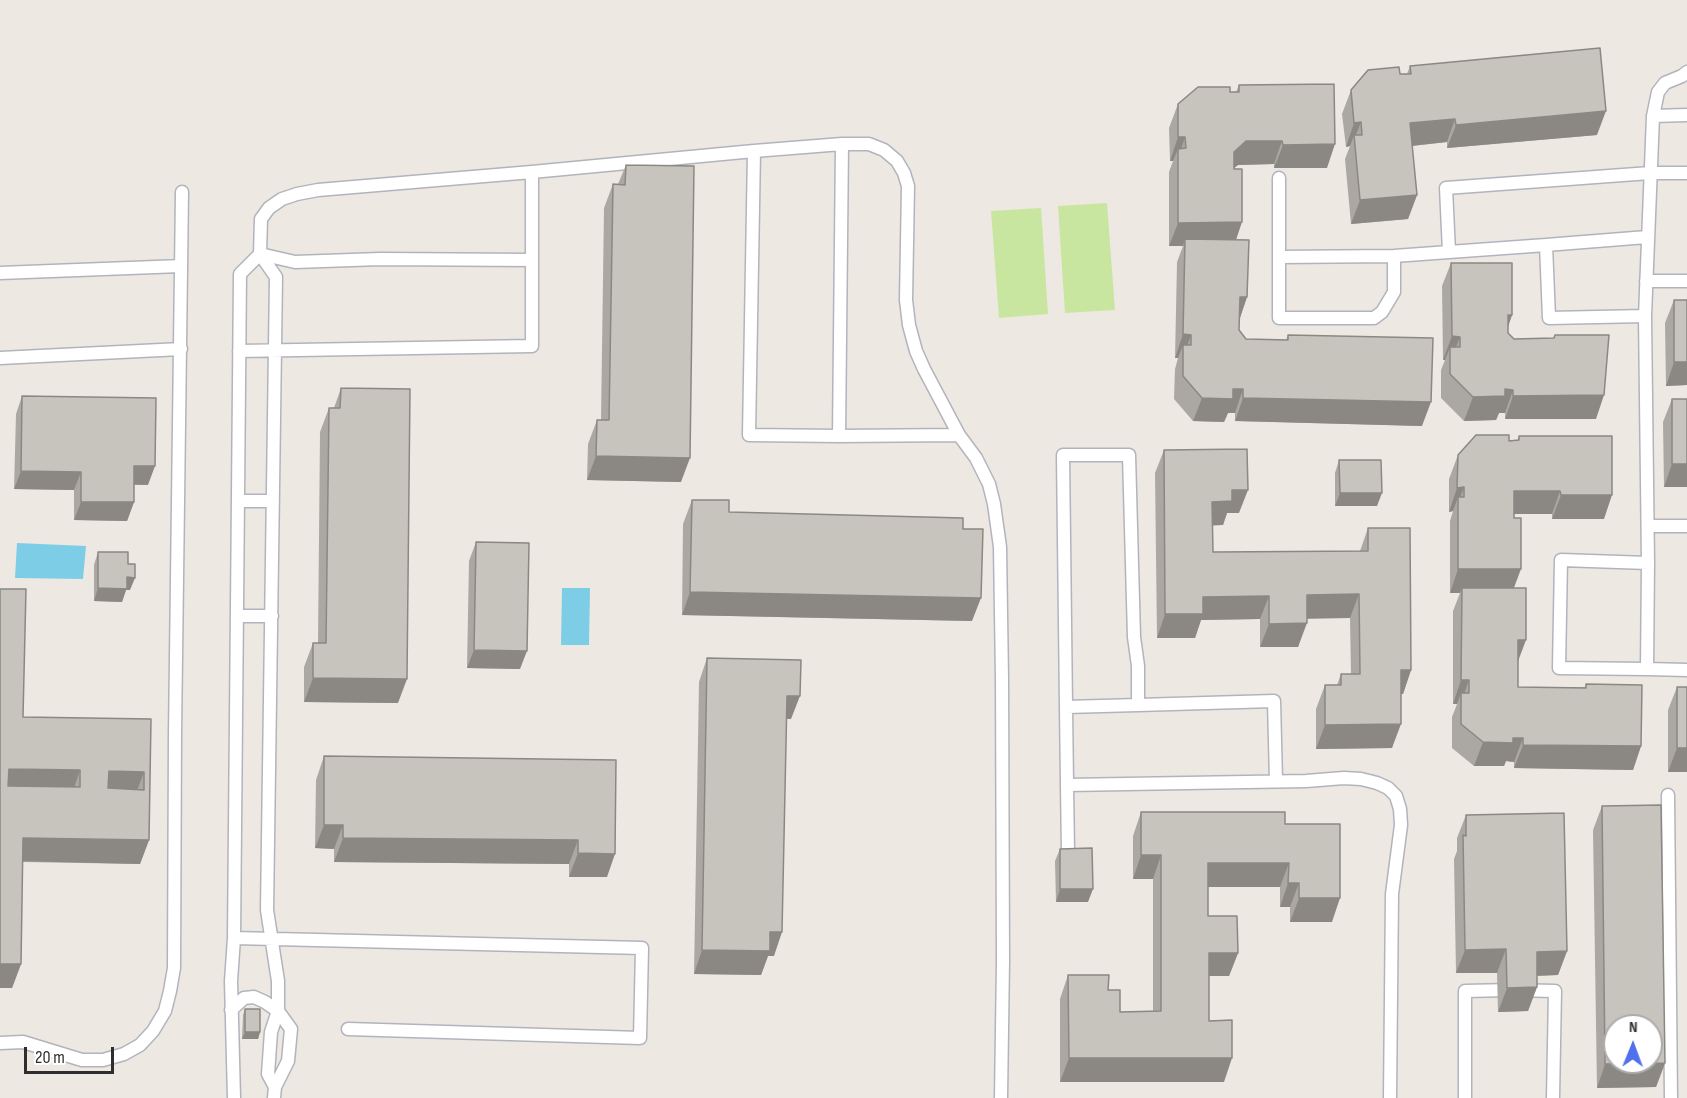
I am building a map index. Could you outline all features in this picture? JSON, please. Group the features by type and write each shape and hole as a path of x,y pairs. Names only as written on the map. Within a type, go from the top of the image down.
{"lane":[{"path":"1647,669 1648,526 1645,316 1653,116 1658,92 1665,83 1685,76"},
{"path":"1653,116 1687,115"},
{"path":"839,435 842,144"},
{"path":"275,1092 268,1074 271,1032 278,1011 278,981 267,910 276,277 260,254 261,219 269,208 282,199 318,190 754,151 869,144 884,150 897,161 904,173 908,186 906,300 909,325 924,369 959,435 976,458 989,483 1000,547 1003,961 1001,1098"},
{"path":"754,151 749,435 959,435"},
{"path":"239,351 531,346 532,172"},
{"path":"1449,252 1446,188 1650,173 1687,173"},
{"path":"1279,178 1279,318 1374,318 1382,312 1394,292 1394,256"},
{"path":"0,1043 23,1042 82,1060 103,1060 124,1054 140,1045 153,1031 165,1011 170,991 174,968 174,790 183,192"},
{"path":"1279,257 1394,256 1647,237"},
{"path":"1546,245 1549,318 1645,316"},
{"path":"260,254 295,262 532,260"},
{"path":"234,1098 231,1010 234,938 240,274 260,254"},
{"path":"0,273 181,266"},
{"path":"1646,280 1687,281"},
{"path":"0,358 181,349"},
{"path":"1068,854 1063,455 1129,454 1138,705"},
{"path":"238,501 273,501"},
{"path":"1648,526 1687,526"},
{"path":"1648,563 1561,560 1559,668 1687,670"},
{"path":"237,615 272,616"},
{"path":"1066,707 1274,701 1276,781"},
{"path":"1067,785 1361,779 1389,788 1396,796 1401,825 1392,894 1390,1098"},
{"path":"1668,795 1671,1098"},
{"path":"234,938 642,948 640,1038 348,1029"},
{"path":"1465,1098 1465,991 1511,990 1555,991 1553,1098"},
{"path":"231,1010 244,998 254,997 278,1011 291,1029 288,1061 275,1092"}],"green space":[{"path":"1107,203 1115,310 1065,313 1058,206"},
{"path":"1041,208 1048,314 999,318 991,211"}],"water":[{"path":"17,543 86,546 83,579 15,578"},
{"path":"562,588 590,588 589,645 561,645"}],"building":[{"path":"1600,48 1606,111 1456,125 1455,119 1410,123 1417,195 1360,200 1354,135 1362,135 1361,122 1354,123 1351,90 1368,70 1399,67 1400,74 1411,74 1410,66"},
{"path":"1334,84 1335,144 1283,145 1282,141 1246,141 1234,152 1234,169 1242,169 1242,222 1178,223 1178,149 1186,148 1185,137 1178,137 1178,104 1198,87 1230,87 1230,92 1239,92 1239,85"},
{"path":"626,165 694,166 690,458 596,456 597,420 609,420 613,184 625,185"},
{"path":"1185,239 1249,240 1247,297 1240,297 1239,330 1246,339 1288,340 1288,335 1433,338 1431,402 1243,398 1243,389 1233,389 1233,399 1202,398 1183,376 1183,345 1191,345 1191,335 1183,334"},
{"path":"1451,263 1512,263 1512,315 1508,315 1508,333 1514,339 1554,338 1555,335 1609,335 1604,395 1513,396 1513,390 1505,389 1505,396 1473,397 1450,374 1450,347 1460,347 1460,337 1452,336"},
{"path":"1674,300 1687,300 1687,362 1674,362"},
{"path":"341,388 410,389 407,679 313,678 313,643 326,643 329,408 340,408"},
{"path":"22,396 156,398 155,466 134,466 134,502 81,502 81,472 21,471"},
{"path":"1672,399 1687,399 1687,464 1672,464"},
{"path":"1476,435 1509,435 1509,441 1519,440 1519,436 1612,436 1612,495 1561,495 1560,491 1514,491 1514,518 1521,518 1521,569 1458,569 1458,497 1464,497 1464,487 1457,488 1458,455"},
{"path":"1247,449 1248,490 1232,490 1232,501 1212,502 1213,552 1368,551 1368,528 1410,528 1411,670 1401,670 1401,724 1325,725 1325,685 1341,685 1341,674 1360,674 1359,594 1307,595 1307,623 1269,624 1269,596 1203,597 1203,614 1165,614 1164,450"},
{"path":"1339,460 1381,460 1382,493 1340,493"},
{"path":"692,500 729,500 729,512 963,518 963,529 983,529 981,598 690,592"},
{"path":"476,542 529,543 527,651 474,650"},
{"path":"98,552 128,552 128,564 135,564 135,578 127,577 127,589 98,588"},
{"path":"1462,588 1526,588 1526,640 1518,640 1518,687 1586,688 1586,684 1642,685 1641,746 1523,745 1523,738 1513,738 1513,743 1483,742 1461,724 1461,693 1469,693 1469,680 1461,680"},
{"path":"0,589 26,589 23,717 151,719 149,840 23,838 21,964 0,964","holes":["9,769 80,770 80,787 8,786","109,771 144,772 144,790 108,788"]},
{"path":"707,658 801,660 800,696 787,696 782,932 770,932 770,951 702,950"},
{"path":"1677,687 1687,687 1687,748 1677,748"},
{"path":"324,756 616,760 615,854 578,853 578,840 343,838 343,825 324,825"},
{"path":"1661,805 1665,1063 1663,1063 1663,1014 1604,1014 1602,806"},
{"path":"1141,812 1285,812 1285,824 1340,824 1340,898 1299,898 1299,883 1288,883 1289,863 1208,863 1208,916 1237,916 1238,953 1209,953 1209,1021 1232,1020 1232,1058 1069,1058 1068,975 1109,975 1108,990 1120,990 1120,1012 1161,1011 1161,855 1141,855"},
{"path":"1564,813 1567,951 1537,952 1537,987 1507,988 1506,949 1465,950 1463,835 1466,836 1466,815"},
{"path":"1092,848 1093,889 1060,889 1060,849"},
{"path":"245,1009 260,1009 260,1032 245,1032"}]}
